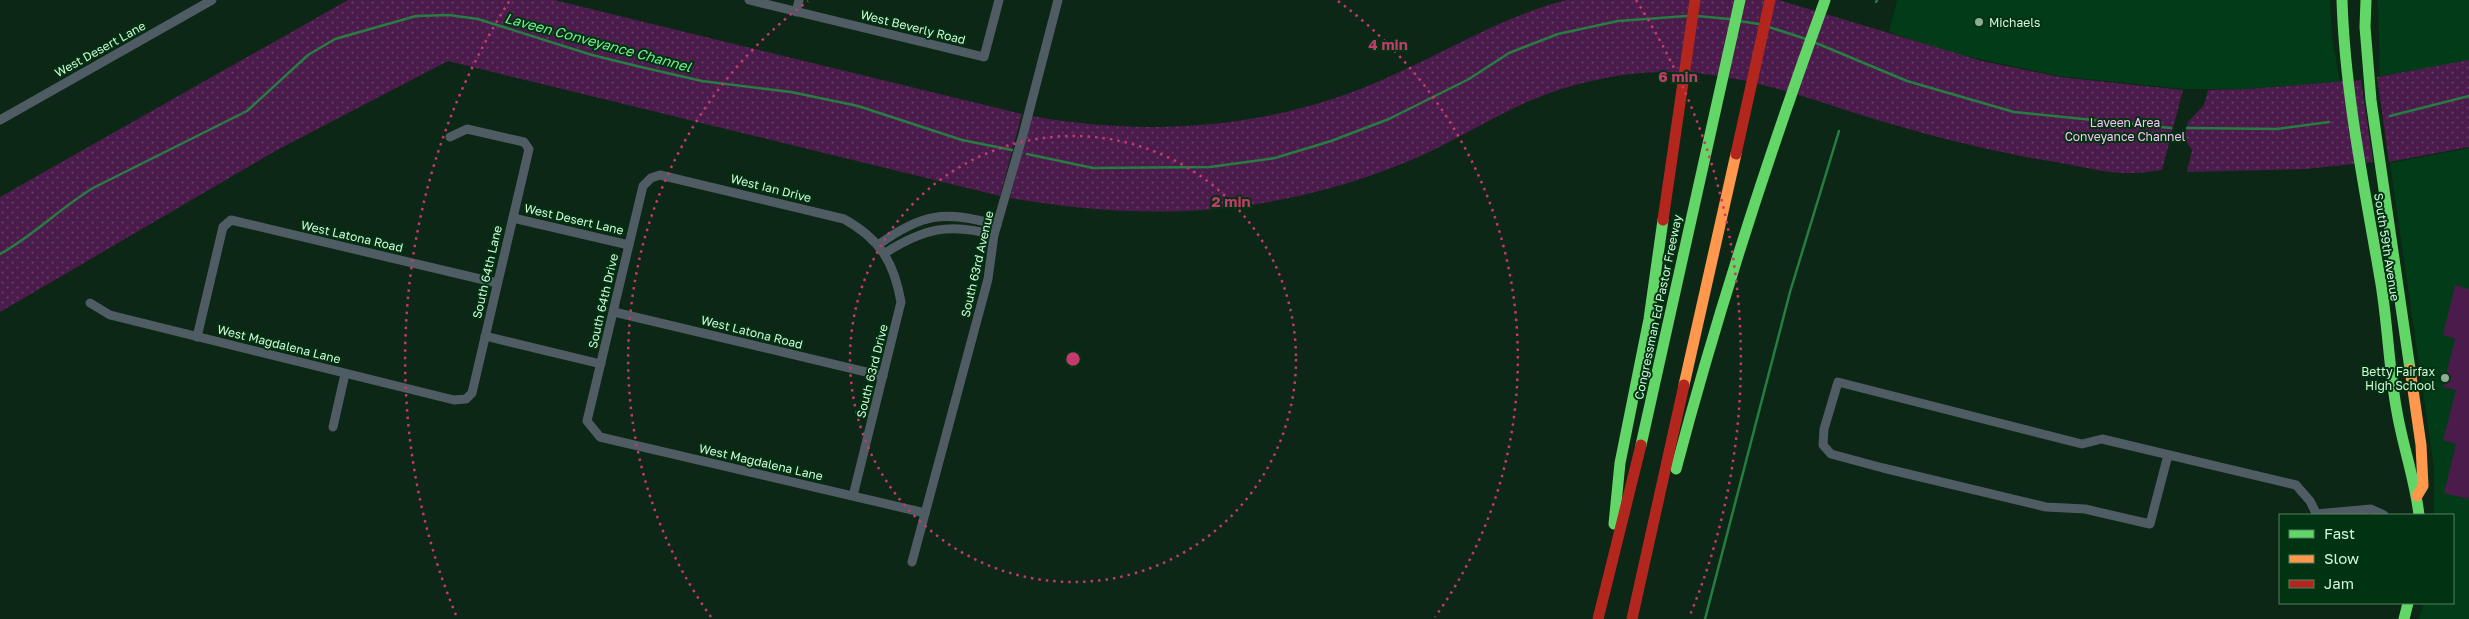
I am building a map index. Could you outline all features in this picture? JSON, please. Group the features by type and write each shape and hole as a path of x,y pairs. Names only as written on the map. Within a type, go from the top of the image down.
{"main road":[{"path":"1613,558 1620,463 1649,319 1695,0"},
{"name":"Congressman Ed Pastor Freeway","path":"1598,619 1648,416 1740,0"},
{"path":"1646,563 1663,522 1705,359 1730,276 1824,0"},
{"name":"South 59th Avenue","path":"2342,0 2344,55 2359,163 2380,286 2397,413 2407,450 2412,484 2417,496 2419,514"},
{"name":"South 59th Avenue","path":"2366,0 2365,27 2371,100 2421,445 2423,486 2417,496"},
{"path":"1632,619 1646,563 1769,2"},
{"path":"2404,619 2408,604"}],"street":[{"name":"West Desert Lane","path":"0,120 212,0"},
{"name":"West Beverly Road","path":"749,0 984,57 999,0"},
{"path":"796,12 799,0"},
{"name":"South 63rd Avenue","path":"912,562 988,279 994,235 1024,131 1058,0"},
{"name":"South 64th Lane","path":"450,137 466,129 524,142 529,149 472,393 466,399"},
{"name":"West Ian Drive","path":"650,178 660,175 844,219 870,235 885,253"},
{"name":"South 64th Drive","path":"593,431 587,421 643,186 650,178"},
{"path":"878,245 900,229 932,217 976,219 998,225"},
{"name":"West Desert Lane","path":"513,218 629,245"},
{"name":"West Latona Road","path":"197,337 223,227 231,220 497,283"},
{"path":"885,253 920,233 936,229 967,229 994,235"},
{"name":"South 63rd Drive","path":"853,496 901,302 898,285 885,253"},
{"name":"West Magdalena Lane","path":"90,303 110,315 454,400 466,399"},
{"name":"West Latona Road","path":"614,312 883,376"},
{"path":"485,336 601,364"},
{"path":"333,427 345,374"},
{"path":"2168,455 2150,524 2085,509 2046,507 1883,468 1831,454 1823,445 1824,429 1838,382 2082,444 2102,439 2296,485 2310,501 2316,514"},
{"name":"West Magdalena Lane","path":"593,431 600,437 925,514"},
{"path":"2326,514 2371,509 2379,514"}],"shaded area":[{"path":"1897,0 2330,0 2332,37 2340,82 2250,89 2183,89 2059,76 1942,51 1889,32"},
{"path":"2378,0 2469,0 2469,60 2380,82"},
{"name":"Betty Fairfax High School","path":"2469,148 2469,619 2419,619 2424,604 2454,604 2454,514 2434,514 2434,468 2390,163"}],"green space":[{"path":"348,0 554,0 1022,114 1000,196 448,61 277,150 0,312 0,197"},
{"name":"Laveen Area Conveyance Channel","path":"1566,0 1779,0 1982,61 2060,77 2183,90 2162,170 2140,173 2105,171 1984,148 1908,129 1761,84 1686,72 1660,72 1609,77 1559,90 1527,102 1404,163 1355,181 1307,194 1258,204 1210,209 1161,211 1111,210 1061,206 1010,198 1031,116 1077,123 1169,127 1215,124 1261,117 1306,107 1350,93 1393,75 1499,24"},
{"path":"2469,60 2469,147 2389,162 2377,77"},
{"name":"Laveen Area Conveyance Channel","path":"2361,80 2373,162 2305,169 2187,172 2192,150 2184,138 2188,122 2204,105 2208,90 2249,89"},
{"path":"2455,285 2469,289 2469,499 2444,493 2456,444 2443,440 2456,390 2443,387 2455,339 2443,335"}],"waterway":[{"name":"Laveen Conveyance Channel","path":"0,254 24,239 93,188 247,111 308,55 335,39 416,16 449,15 478,19 592,55 702,81 791,92 858,106 962,140 1012,150"},
{"name":"Laveen Conveyance Channel","path":"1027,154 1093,168 1210,167 1275,158 1331,141 1389,119 1469,79 1509,53 1558,34 1618,21 1687,16"},
{"name":"Laveen Conveyance Channel","path":"1697,16 1729,19"},
{"name":"Laveen Conveyance Channel","path":"1739,21 1759,24"},
{"name":"Laveen Conveyance Channel","path":"1769,27 1806,39"},
{"name":"Laveen Conveyance Channel","path":"1816,43 1907,81 2014,112 2171,128"},
{"name":"Laveen Conveyance Channel","path":"2390,116 2469,96"},
{"name":"Laveen Conveyance Channel","path":"2187,128 2277,129 2329,122"},
{"path":"1705,619 1790,292 1839,131"}],"traffic: fast":[{"path":"1641,445 1740,0"},
{"path":"1676,469 1709,350 1745,233 1825,0"},
{"path":"2342,0 2351,107 2381,284 2394,396 2419,514"},
{"path":"2366,0 2365,27 2371,100 2410,369"},
{"path":"1614,524 1620,463 1649,319 1663,220"},
{"path":"2404,619 2408,604"}],"traffic: slow":[{"path":"1684,385 1736,154"},
{"path":"2410,369 2421,445 2423,486 2417,496"}],"traffic: jam":[{"path":"1663,220 1695,0"},
{"path":"1736,154 1770,0"},
{"path":"1632,619 1684,385"},
{"path":"1598,619 1641,445"}],"place":[{"name":"Michaels","path":"1979,22"},
{"name":"Betty Fairfax High School","path":"2445,378"}]}
